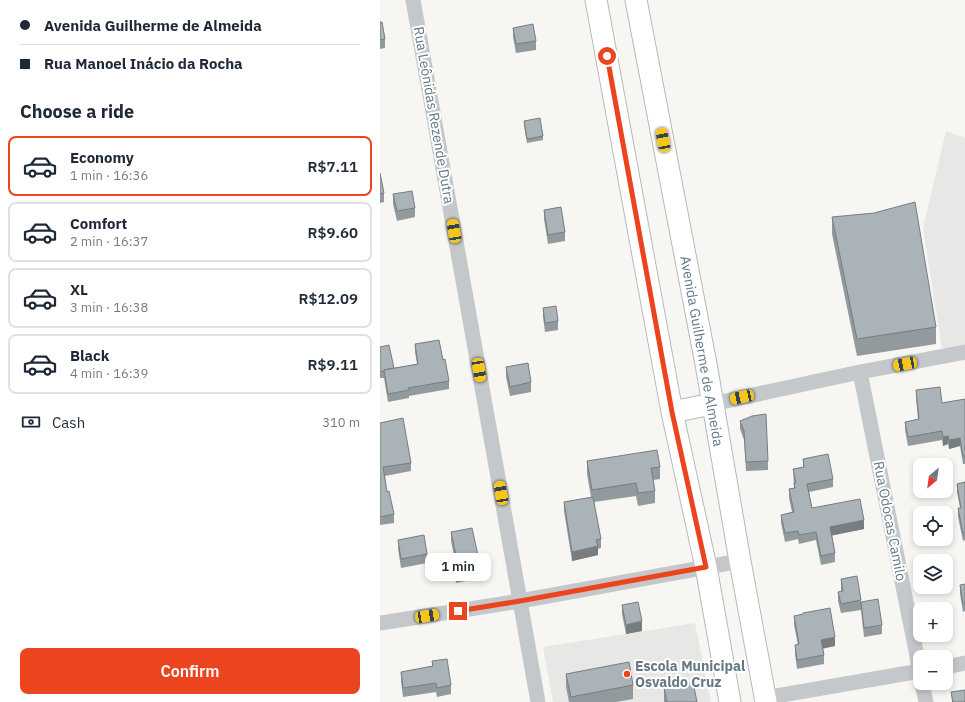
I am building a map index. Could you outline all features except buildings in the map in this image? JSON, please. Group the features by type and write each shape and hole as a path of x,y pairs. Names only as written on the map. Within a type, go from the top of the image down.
{"street":[{"name":"Rua Leônidas Rezende Dutra","path":"413,0 538,702"},
{"path":"596,0 672,412 706,567 730,702"},
{"name":"Avenida Guilherme de Almeida","path":"636,0 706,364 766,700"},
{"path":"672,412 860,372 965,352"},
{"name":"Rua Odocas Camilo","path":"860,372 916,650"},
{"path":"380,623 520,601 740,561"},
{"path":"953,666 965,663"},
{"path":"766,700 913,672"},
{"path":"923,690 926,702"}],"shaded area":[{"path":"946,131 965,138 965,345 942,349 923,228"},
{"name":"Escola Municipal Osvaldo Cruz","path":"695,623 711,702 553,702 543,647"}],"place":[{"name":"Escola Municipal Osvaldo Cruz","path":"627,674"}],"route":[{"path":"458,611 706,567 672,412 607,56"}]}
